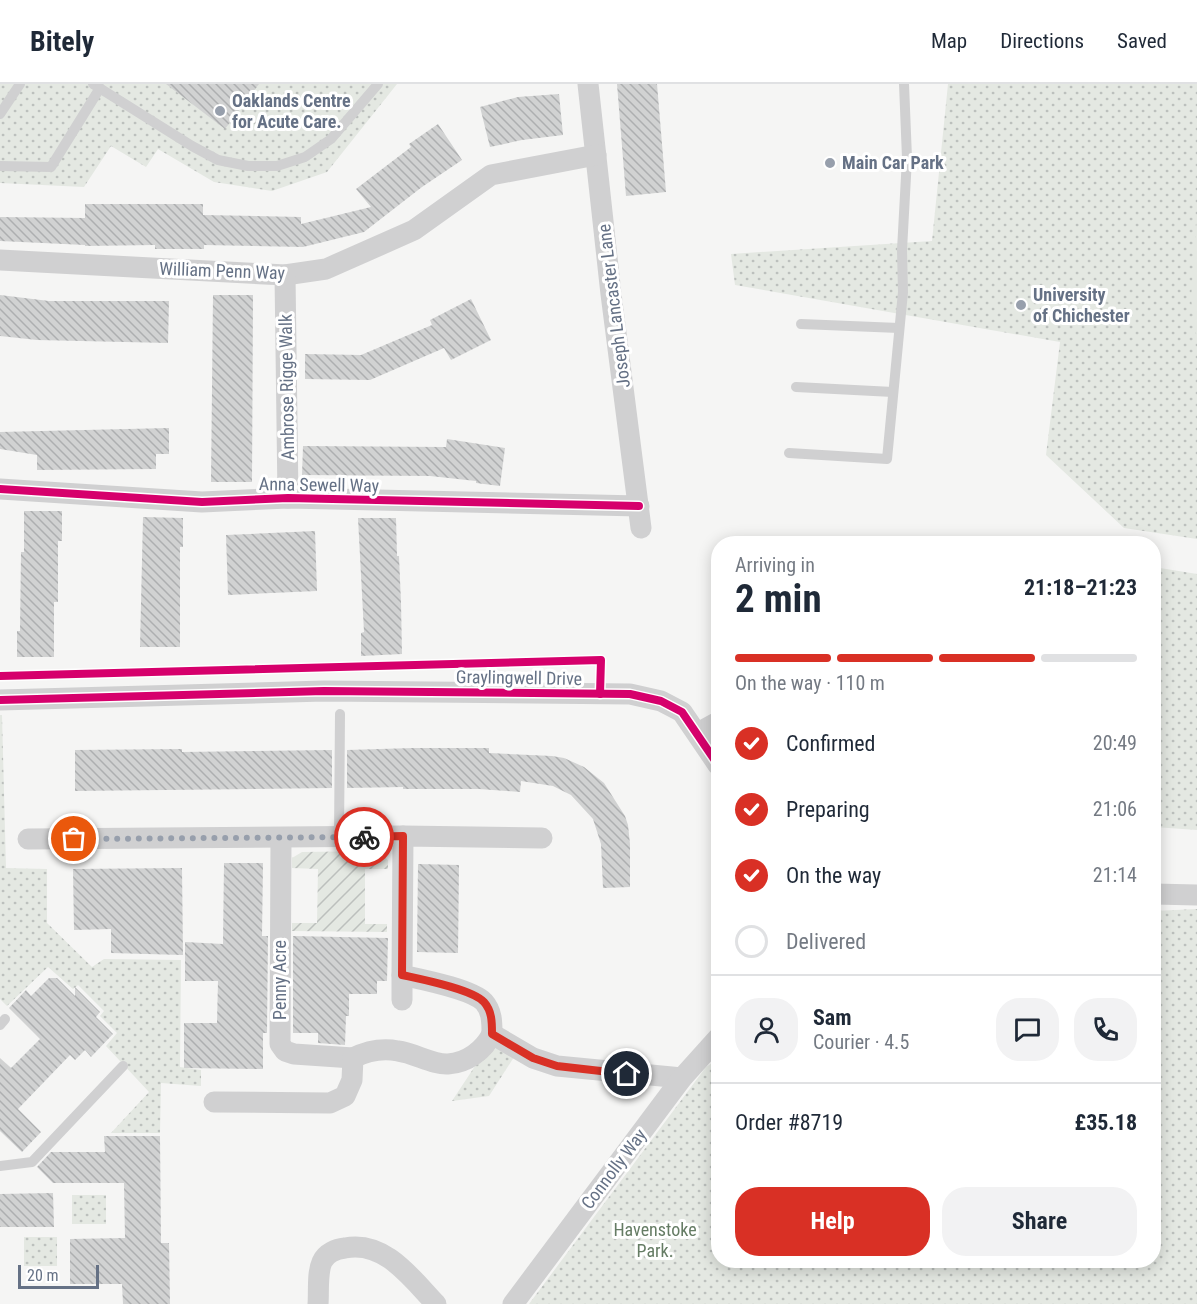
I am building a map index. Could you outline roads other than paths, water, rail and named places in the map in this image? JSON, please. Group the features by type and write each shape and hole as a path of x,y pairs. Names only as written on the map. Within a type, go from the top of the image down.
{"street":[{"name":"Joseph Lancaster Lane","path":"588,84 641,528"},
{"name":"William Penn Way","path":"0,260 285,275 326,269 414,231 491,175 596,155"},
{"name":"Ambrose Rigge Walk","path":"285,275 288,498"},
{"name":"Anna Sewell Way","path":"0,489 12,492 201,501 288,498 639,506"},
{"name":"Graylingwell Drive","path":"0,700 324,691 630,694 661,701 682,712 711,754"},
{"path":"698,733 711,726"},
{"path":"402,1000 403,836"},
{"path":"28,839 281,839 403,836 542,838"},
{"name":"Penny Acre","path":"281,839 280,1044 285,1051 294,1054 353,1058 368,1051 398,1051 448,1064 472,1057 488,1043 492,1034"},
{"path":"1161,894 1197,896"},
{"path":"402,975 451,987 483,1001 491,1015 492,1034 533,1058 557,1066 609,1073 682,1078"},
{"name":"Connolly Way","path":"513,1304 682,1078 711,1046"},
{"path":"214,1102 330,1103 345,1096 352,1080 353,1058"},
{"path":"318,1304 321,1264 326,1256 338,1249 356,1246 374,1249 390,1258 436,1304"}],"lane":[{"path":"0,114 20,84"},
{"path":"0,166 51,167 97,86 218,160 248,166 277,166 305,157 331,139 378,84"},
{"path":"789,453 886,459 903,292 902,250 907,158 904,84"},
{"path":"801,324 899,328"},
{"path":"796,387 893,392"},
{"path":"339,837 340,714"},
{"path":"0,1166 32,1162 123,1066"}],"place":[{"name":"Oaklands Centre for Acute Care.","path":"220,111"},
{"name":"Main Car Park","path":"830,163"},
{"name":"University of Chichester","path":"1021,305"}],"park label":[{"name":"Havenstoke Park.","path":"655,1240"}]}
